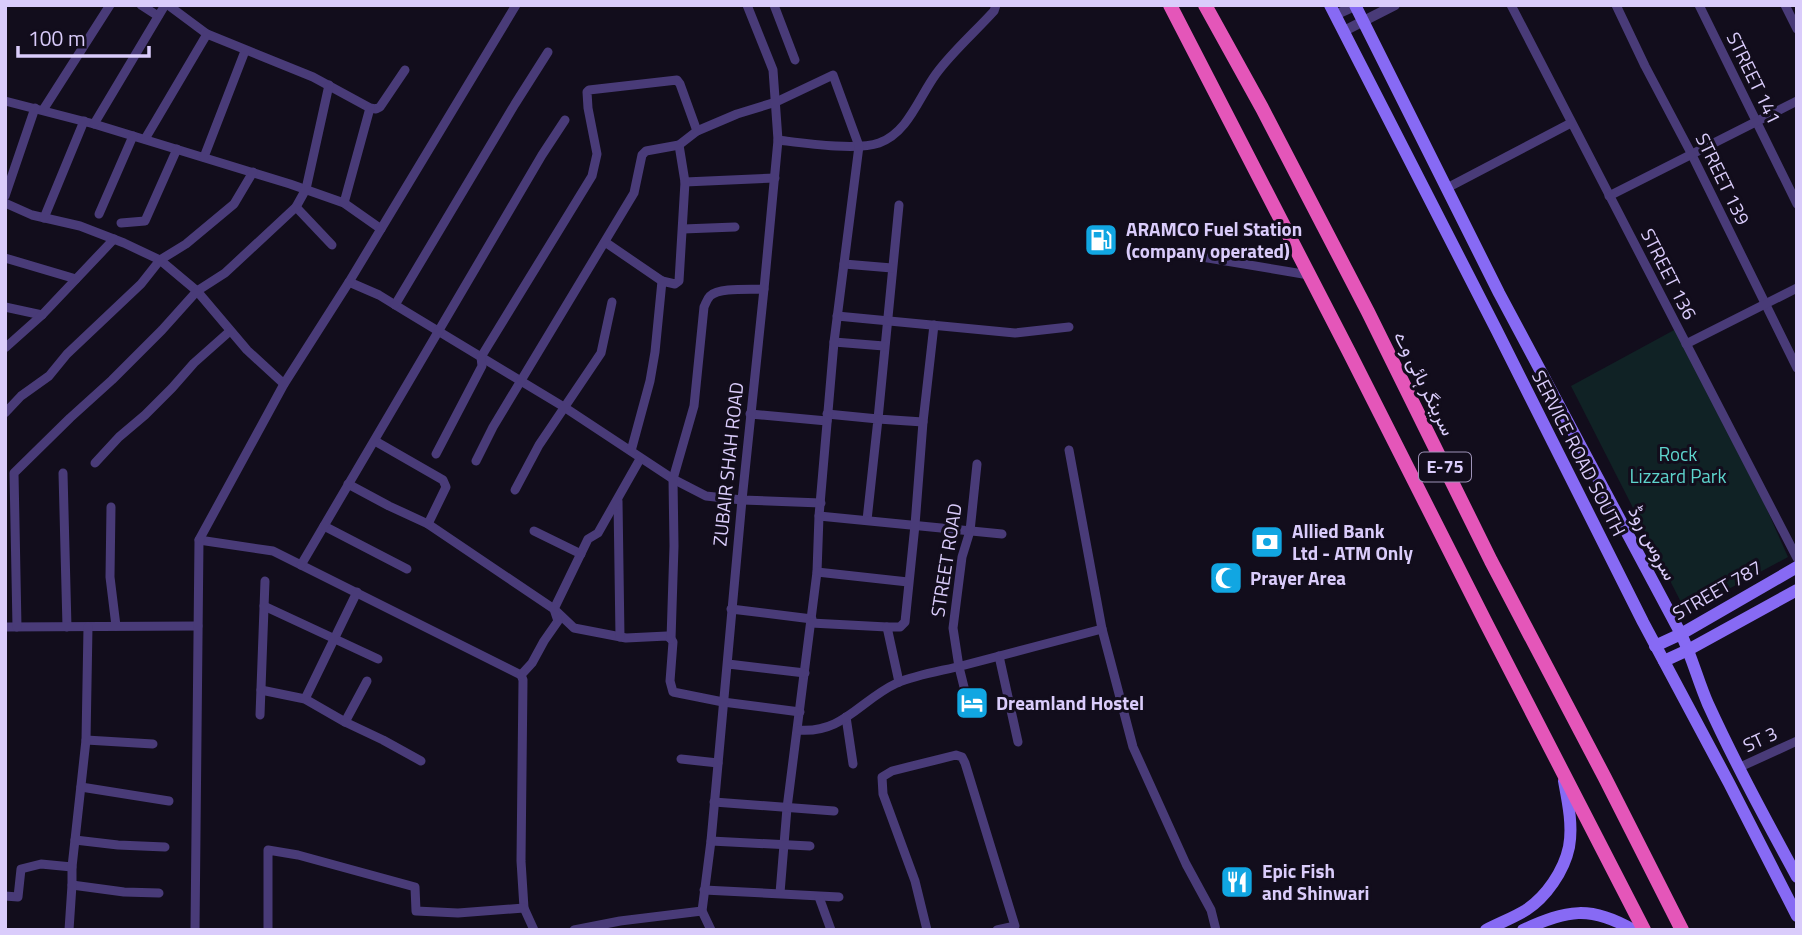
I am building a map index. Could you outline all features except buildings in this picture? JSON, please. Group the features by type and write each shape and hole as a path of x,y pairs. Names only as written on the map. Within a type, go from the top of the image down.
{"highway":[{"name":"E-75","path":"1170,5 1644,930"},
{"name":"سرینگر ہائی وے","path":"1205,5 1368,312 1491,561 1682,930"}],"main road":[{"name":"سروس روڈ","path":"1356,6 1499,293 1681,634 1707,701 1741,773 1797,877"},
{"name":"SERVICE ROAD SOUTH","path":"1333,10 1655,646 1797,916"},
{"name":"STREET 787","path":"1655,646 1681,634 1797,567"},
{"name":"STREET 787","path":"1664,661 1797,590"},
{"path":"1486,930 1526,910 1539,900 1551,886 1562,864 1569,848 1570,834 1562,773"},
{"path":"1729,783 1741,773"},
{"path":"1744,813 1758,805"},
{"path":"1523,930 1554,917 1579,912 1610,918 1633,930"}],"street":[{"path":"5,196 39,109 110,5"},
{"path":"141,5 158,16"},
{"path":"94,124 167,5 207,34 313,77 370,108 380,107 405,70"},
{"path":"195,930 199,540 284,384 349,282 516,5"},
{"name":"ZUBAIR SHAH ROAD","path":"702,911 778,140 773,70 747,5"},
{"path":"774,5 795,60"},
{"path":"778,140 859,146 878,144 892,137 903,126 936,73 994,11 996,5"},
{"path":"1343,32 1395,5"},
{"name":"STREET 136","path":"1511,5 1797,558"},
{"name":"STREET 139","path":"1616,5 1797,368"},
{"name":"STREET 141","path":"1699,5 1797,204"},
{"path":"1785,5 1797,29"},
{"path":"1333,10 1356,6"},
{"path":"145,139 207,34"},
{"path":"204,157 245,51"},
{"path":"395,305 548,52"},
{"path":"476,461 493,427 634,193 642,155 646,151 679,145 697,131 737,114 776,102 833,75 859,146 834,342 819,516 817,572 787,808 780,893"},
{"path":"436,454 482,366 481,357 592,176 597,154 587,92 677,80 697,131"},
{"path":"17,627 14,473 112,380 197,291 225,273 296,206 306,189 330,85"},
{"path":"5,101 84,121 306,189 344,203 381,229"},
{"path":"1609,196 1797,101"},
{"path":"344,203 370,108"},
{"path":"300,565 565,120"},
{"path":"44,218 84,121"},
{"path":"1447,188 1572,123"},
{"path":"99,214 133,136"},
{"path":"605,242 662,281 675,284 679,281 685,182 679,145"},
{"path":"121,223 145,221 177,149"},
{"path":"5,414 21,396 49,376 67,354 141,284 160,260 186,244 234,204 253,172"},
{"path":"685,182 775,178"},
{"path":"5,202 32,215 80,226 160,260 197,291 247,350 284,384"},
{"path":"867,520 899,205"},
{"path":"296,206 332,245"},
{"path":"684,229 735,227"},
{"path":"5,348 42,315 114,239"},
{"path":"1166,251 1309,275"},
{"path":"5,258 76,279"},
{"path":"844,264 892,268"},
{"path":"631,451 650,381 662,281"},
{"path":"349,282 379,295 564,407 640,459 706,496 821,503"},
{"path":"1686,344 1797,288"},
{"path":"764,289 716,292 708,297 704,307 694,406 673,479 673,642 670,681 673,692 723,702 800,712"},
{"path":"515,490 539,445 601,353 612,302"},
{"path":"5,307 42,315"},
{"path":"837,316 1016,333 1069,327"},
{"path":"731,609 812,621 887,627 900,627 905,622 934,325"},
{"path":"95,463 194,363 230,331"},
{"path":"834,342 884,346"},
{"path":"750,414 923,422"},
{"path":"375,441 446,483 428,524"},
{"path":"1069,450 1102,629 1133,747 1186,864 1211,910 1216,930"},
{"path":"521,676 558,621 554,609 588,539 598,533 640,459"},
{"name":"STREET ROAD","path":"968,703 953,628 962,557 970,531 977,464"},
{"path":"64,473 67,627"},
{"path":"348,484 428,524 554,609 574,628 626,638 667,636 671,639"},
{"path":"618,499 620,637"},
{"path":"111,507 110,576 116,626"},
{"path":"819,516 1002,534"},
{"path":"324,526 407,569"},
{"path":"534,531 580,554"},
{"path":"199,540 273,551 521,676 524,908 534,930"},
{"path":"817,572 908,582"},
{"path":"260,715 265,581"},
{"path":"305,699 357,592"},
{"path":"264,606 378,659"},
{"path":"5,627 198,625"},
{"path":"69,930 72,867 86,740 88,627"},
{"path":"887,627 899,682"},
{"path":"797,730 816,731 833,726 899,682 1102,629"},
{"path":"999,656 1018,742"},
{"path":"728,664 804,673"},
{"path":"345,722 367,681"},
{"path":"261,690 305,699 421,761"},
{"path":"846,717 853,764"},
{"path":"86,740 153,744"},
{"name":"ST 3","path":"1741,773 1797,741"},
{"path":"927,930 915,881 883,794 882,777 892,771 956,755 962,757 965,763 1015,926 997,930"},
{"path":"681,759 718,764"},
{"path":"81,787 169,801"},
{"path":"714,802 834,811"},
{"path":"75,840 165,847"},
{"path":"711,841 810,846"},
{"path":"268,930 268,850 298,855 415,887 416,911 458,913 524,908"},
{"path":"5,895 18,897 21,869 41,864 72,867"},
{"path":"72,885 124,892 159,893"},
{"path":"704,890 839,897"},
{"path":"820,897 831,930"},
{"path":"574,930 620,921 702,911 711,930"}],"green space":[{"name":"Rock Lizzard Park","path":"1676,329 1765,505 1788,557 1686,612 1571,386"}],"place":[{"name":"ARAMCO Fuel Station (company operated)","path":"1101,240"},
{"name":"Allied Bank Ltd - ATM Only","path":"1267,542"},
{"name":"Prayer Area","path":"1226,578"},
{"name":"Dreamland Hostel","path":"972,703"},
{"name":"Epic Fish and Shinwari","path":"1237,882"}]}
